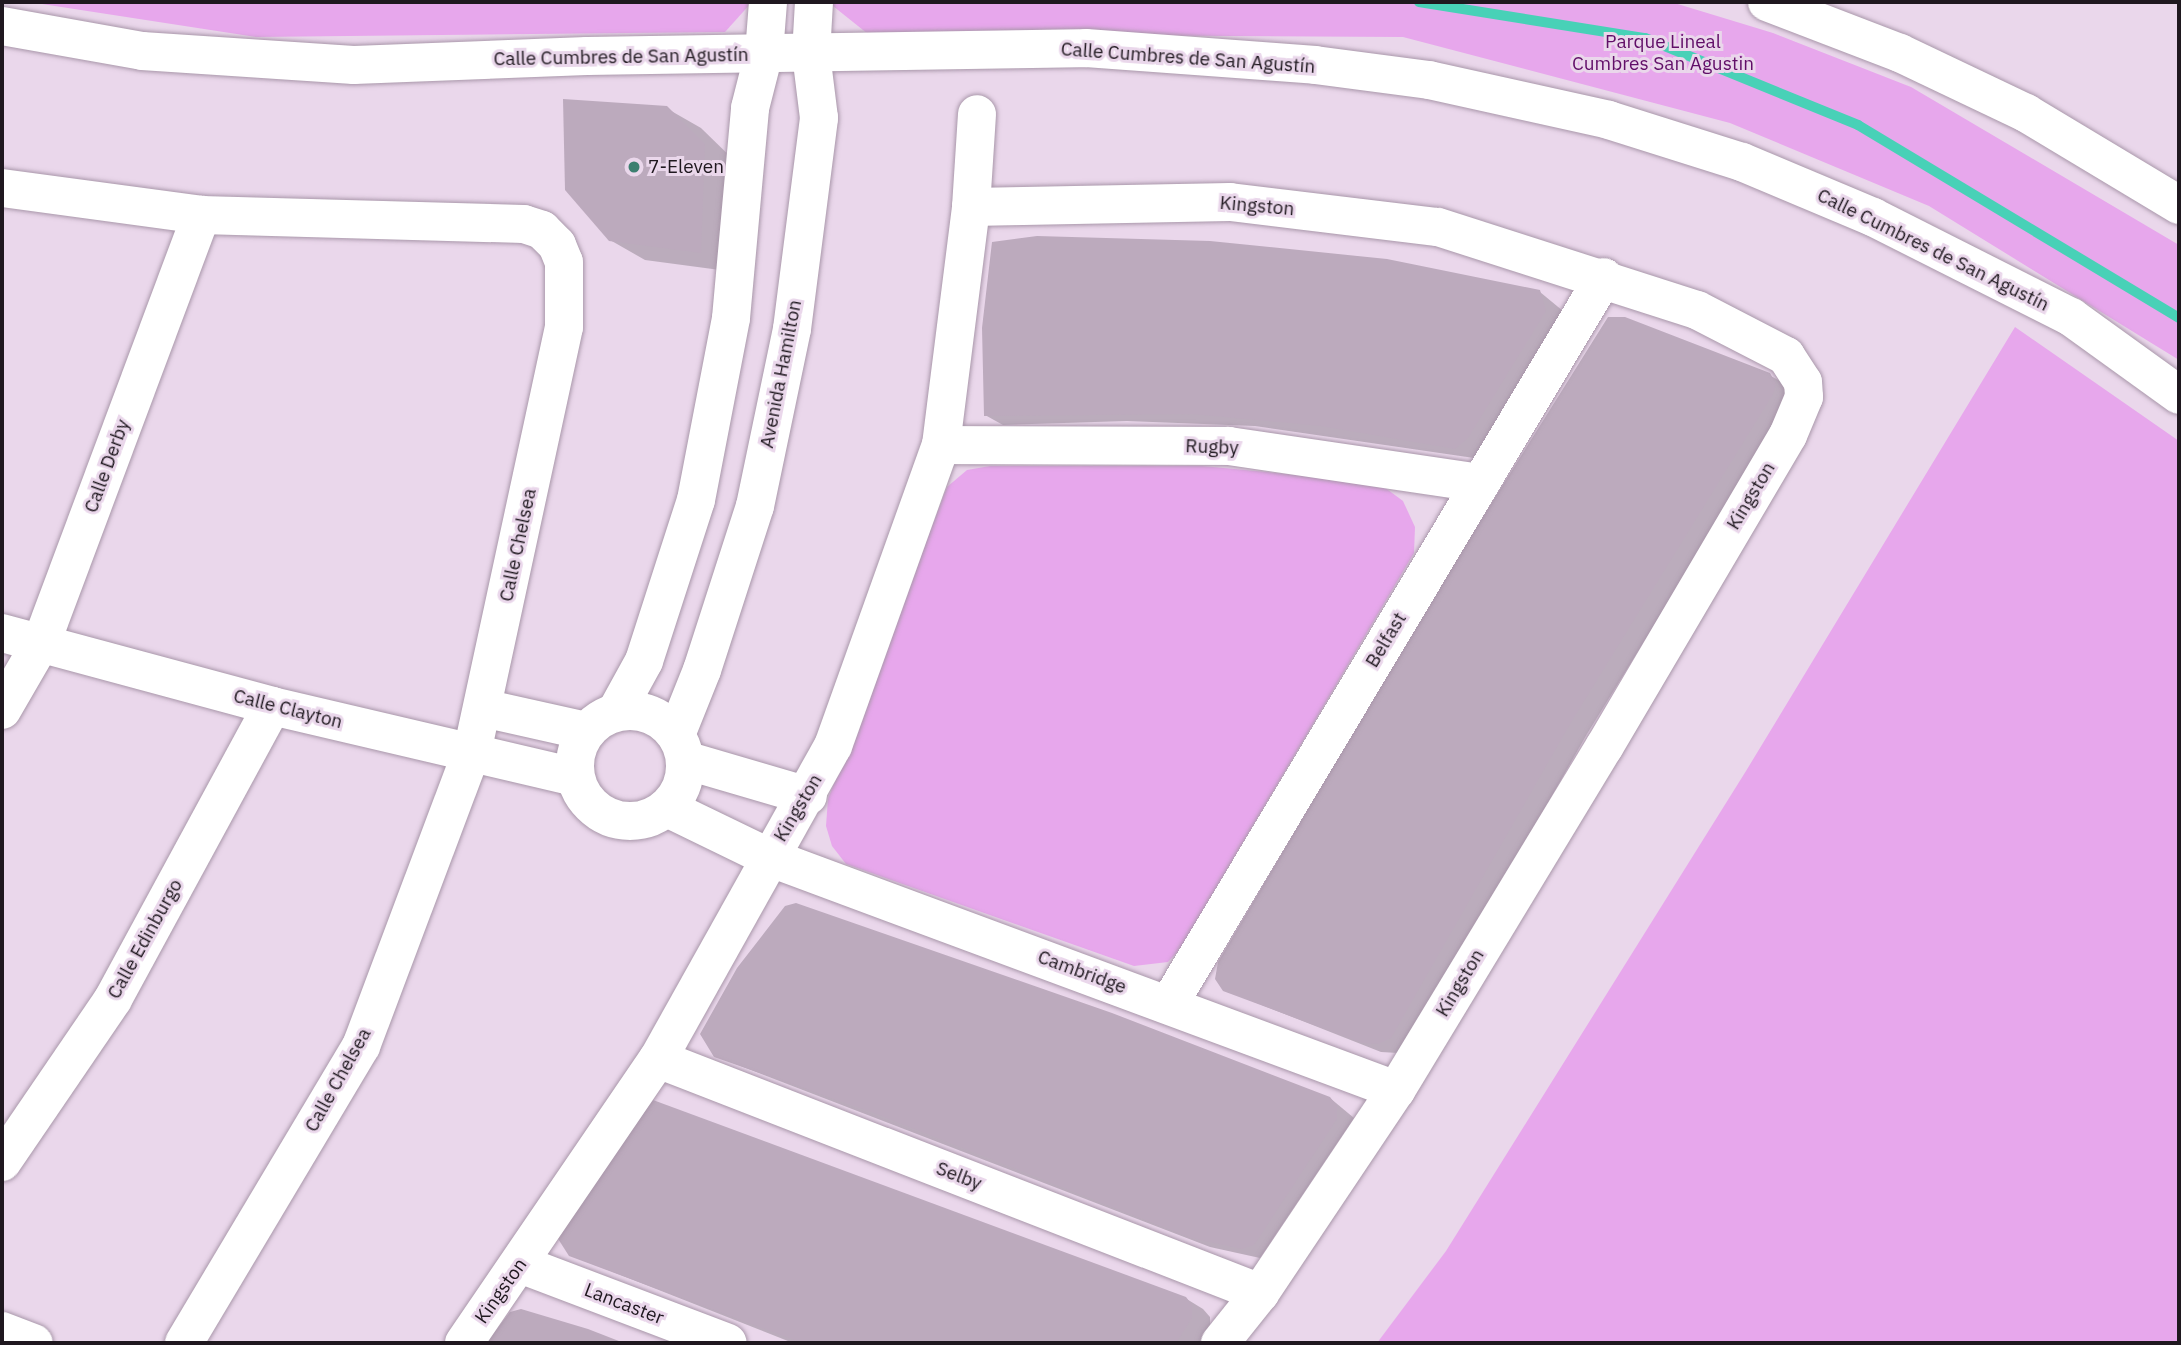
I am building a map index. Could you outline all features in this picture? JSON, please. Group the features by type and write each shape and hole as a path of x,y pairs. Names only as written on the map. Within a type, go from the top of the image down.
{"street":[{"path":"680,747 682,786 667,808 641,821 612,820 588,804 575,778 576,754 644,661 696,500 731,318 750,108 764,53 768,2"},
{"name":"Avenida Hamilton","path":"680,747 755,506 792,328 819,118 811,54 814,2"},
{"path":"1768,2 1900,53 2026,113 2179,205"},
{"name":"Calle Cumbres de San Agustín","path":"2,26 142,51 354,65 764,53 1086,48 1315,65 1429,80 1609,120 1742,162 1872,217 2071,317 2179,395"},
{"name":"Kingston","path":"464,1343 658,1059 768,857 808,796 838,733 941,445 971,207 977,114"},
{"name":"Calle Chelsea","path":"2,188 201,215 524,223 542,230 557,245 567,286 564,327 472,751 361,1046 184,1343"},
{"name":"Kingston","path":"971,207 1230,202 1438,227 1604,277 1698,310 1786,356 1804,382 1804,397 1774,459 1395,1090 1260,1293 1220,1343"},
{"name":"Calle Derby","path":"2,710 42,641 201,215"},
{"name":"Belfast","path":"1169,1004 1604,277"},
{"name":"Rugby","path":"941,445 1229,446 1480,483"},
{"name":"Calle Clayton","path":"2,634 42,641 272,706 472,751 575,778"},
{"name":"Calle Edinburgo","path":"2,1162 113,999 272,706"},
{"path":"483,708 601,722 638,711 659,719 680,747 808,796"},
{"name":"Cambridge","path":"667,808 768,857 1395,1090"},
{"name":"Selby","path":"658,1059 1260,1293"},
{"name":"Lancaster","path":"520,1264 728,1343"},
{"path":"2,1331 34,1343"}],"green space":[{"path":"29,2 752,2 725,32 256,37"},
{"name":"Parque Lineal Cumbres San Agustin","path":"828,2 1671,2 1773,33 1911,87 2179,245 2179,360 1929,206 1730,123 1403,37 868,34"},
{"path":"2015,327 2179,441 2179,1343 1377,1343 1446,1251 1746,771"},
{"path":"990,466 1202,466 1319,477 1384,487 1403,501 1415,527 1414,553 1180,949 1168,962 1134,966 846,864 832,846 826,826 828,799 947,487 967,470"}],"building":[{"name":"7-Eleven","path":"563,99 667,106 705,144 701,253 609,241 565,190"},
{"path":"1037,236 1210,241 1387,259 1540,290 1546,311 1468,438 1455,449 1321,426 1193,414 984,416 982,328 992,242"},
{"path":"1608,317 1625,317 1770,373 1776,384 1773,394 1570,724 1391,1038 1379,1044 1362,1043 1223,991 1215,979 1218,962 1427,606"},
{"path":"796,903 1112,1013 1330,1097 1337,1106 1337,1119 1254,1245 1242,1249 1191,1238 874,1113 714,1057 700,1034 737,968 785,906"},
{"path":"653,1100 1186,1297 1192,1305 1192,1318 1176,1343 802,1343 569,1256 555,1234"},
{"path":"521,1309 624,1343 486,1343 510,1312"}],"waterway":[{"path":"1419,2 1645,38 1858,125 2179,318"}],"place":[{"name":"7-Eleven","path":"634,167"}]}
